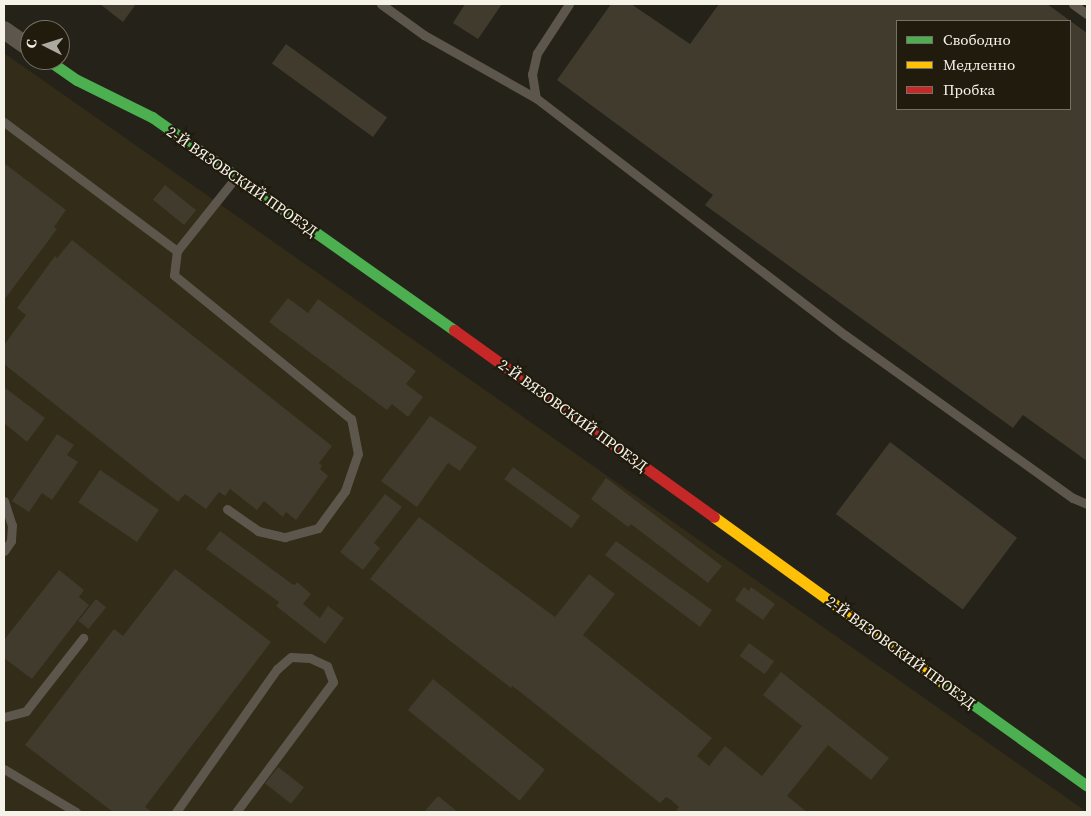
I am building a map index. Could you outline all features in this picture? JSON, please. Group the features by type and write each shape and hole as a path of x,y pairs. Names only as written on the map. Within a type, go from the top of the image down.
{"street":[{"path":"4,30 20,41"},
{"name":"2-Й ВЯЗОВСКИЙ ПРОЕЗД","path":"62,70 77,80 152,117 449,326 1087,786"}],"lane":[{"path":"381,4 424,36 536,98 845,335 1073,498 1087,504"},
{"path":"536,98 532,74 537,53 569,4"},
{"path":"1073,4 1087,14"},
{"path":"4,122 177,251"},
{"path":"227,509 258,531 285,538 318,528 345,491 358,454 351,419 174,275 177,251 236,176"},
{"path":"4,501 12,525 11,542 4,551"},
{"path":"4,717 26,711 83,638"},
{"path":"176,812 277,669 291,657 310,658 327,666 333,682 236,812"},
{"path":"4,769 76,812"}],"shaded area":[{"path":"4,53 20,64 20,70 28,70 1087,812 4,812"}],"building":[{"path":"100,4 136,4 123,22"},
{"path":"465,4 502,4 478,39 453,23"},
{"path":"611,4 631,4 690,44 719,4 1047,4 1069,20 896,20 896,110 1071,110 1071,21 1087,33 1087,461 1023,415 1013,428 705,205 713,195 557,80"},
{"path":"286,44 387,117 373,137 272,63"},
{"path":"4,163 66,210 54,227 57,229 4,300"},
{"path":"165,185 196,210 184,225 153,200"},
{"path":"72,240 332,446 319,463 322,466 320,469 328,476 296,520 286,512 283,517 264,501 257,510 230,489 225,496 219,492 206,509 185,494 178,502 4,364 4,345 26,315 17,308 55,256 57,258"},
{"path":"288,298 308,313 318,299 416,371 406,384 423,397 408,417 392,404 387,410 269,322"},
{"path":"4,387 45,418 27,442 4,423"},
{"path":"430,416 477,447 460,471 448,463 417,507 381,481"},
{"path":"57,434 74,445 67,455 78,462 52,500 42,493 29,512 12,501"},
{"path":"890,442 1017,538 963,610 836,514"},
{"path":"513,467 580,516 571,528 504,479"},
{"path":"100,470 159,510 137,542 78,502"},
{"path":"606,478 722,566 708,583 631,524 628,527 591,499"},
{"path":"385,494 402,507 374,543 380,548 363,570 340,552"},
{"path":"419,517 555,617 589,574 615,594 583,635 712,738 697,756 709,766 725,746 762,776 802,726 763,695 781,672 889,758 871,780 828,745 787,796 807,812 675,812 679,807 671,800 666,797 660,803 519,691 512,686 511,688 370,579"},
{"path":"220,531 292,584 295,585 297,582 311,594 303,604 320,618 328,606 344,618 325,644 276,606 279,602 206,549"},
{"path":"616,541 712,610 700,627 605,555"},
{"path":"175,569 271,642 145,807 152,812 113,812 25,745 114,629 123,636"},
{"path":"59,570 84,590 79,597 89,605 32,679 4,658 4,640"},
{"path":"744,587 749,591 751,587 775,604 763,620 735,600"},
{"path":"96,599 106,607 88,629 78,621"},
{"path":"749,643 774,661 765,674 740,656"},
{"path":"433,679 545,770 520,801 408,710"},
{"path":"278,767 304,787 291,804 265,784"},
{"path":"438,796 458,812 424,812"}],"traffic: fast":[{"path":"62,70 77,80 152,117 454,330"},
{"path":"942,682 1087,786"}],"traffic: slow":[{"path":"714,517 942,682"}],"traffic: jam":[{"path":"454,330 714,517"}]}
